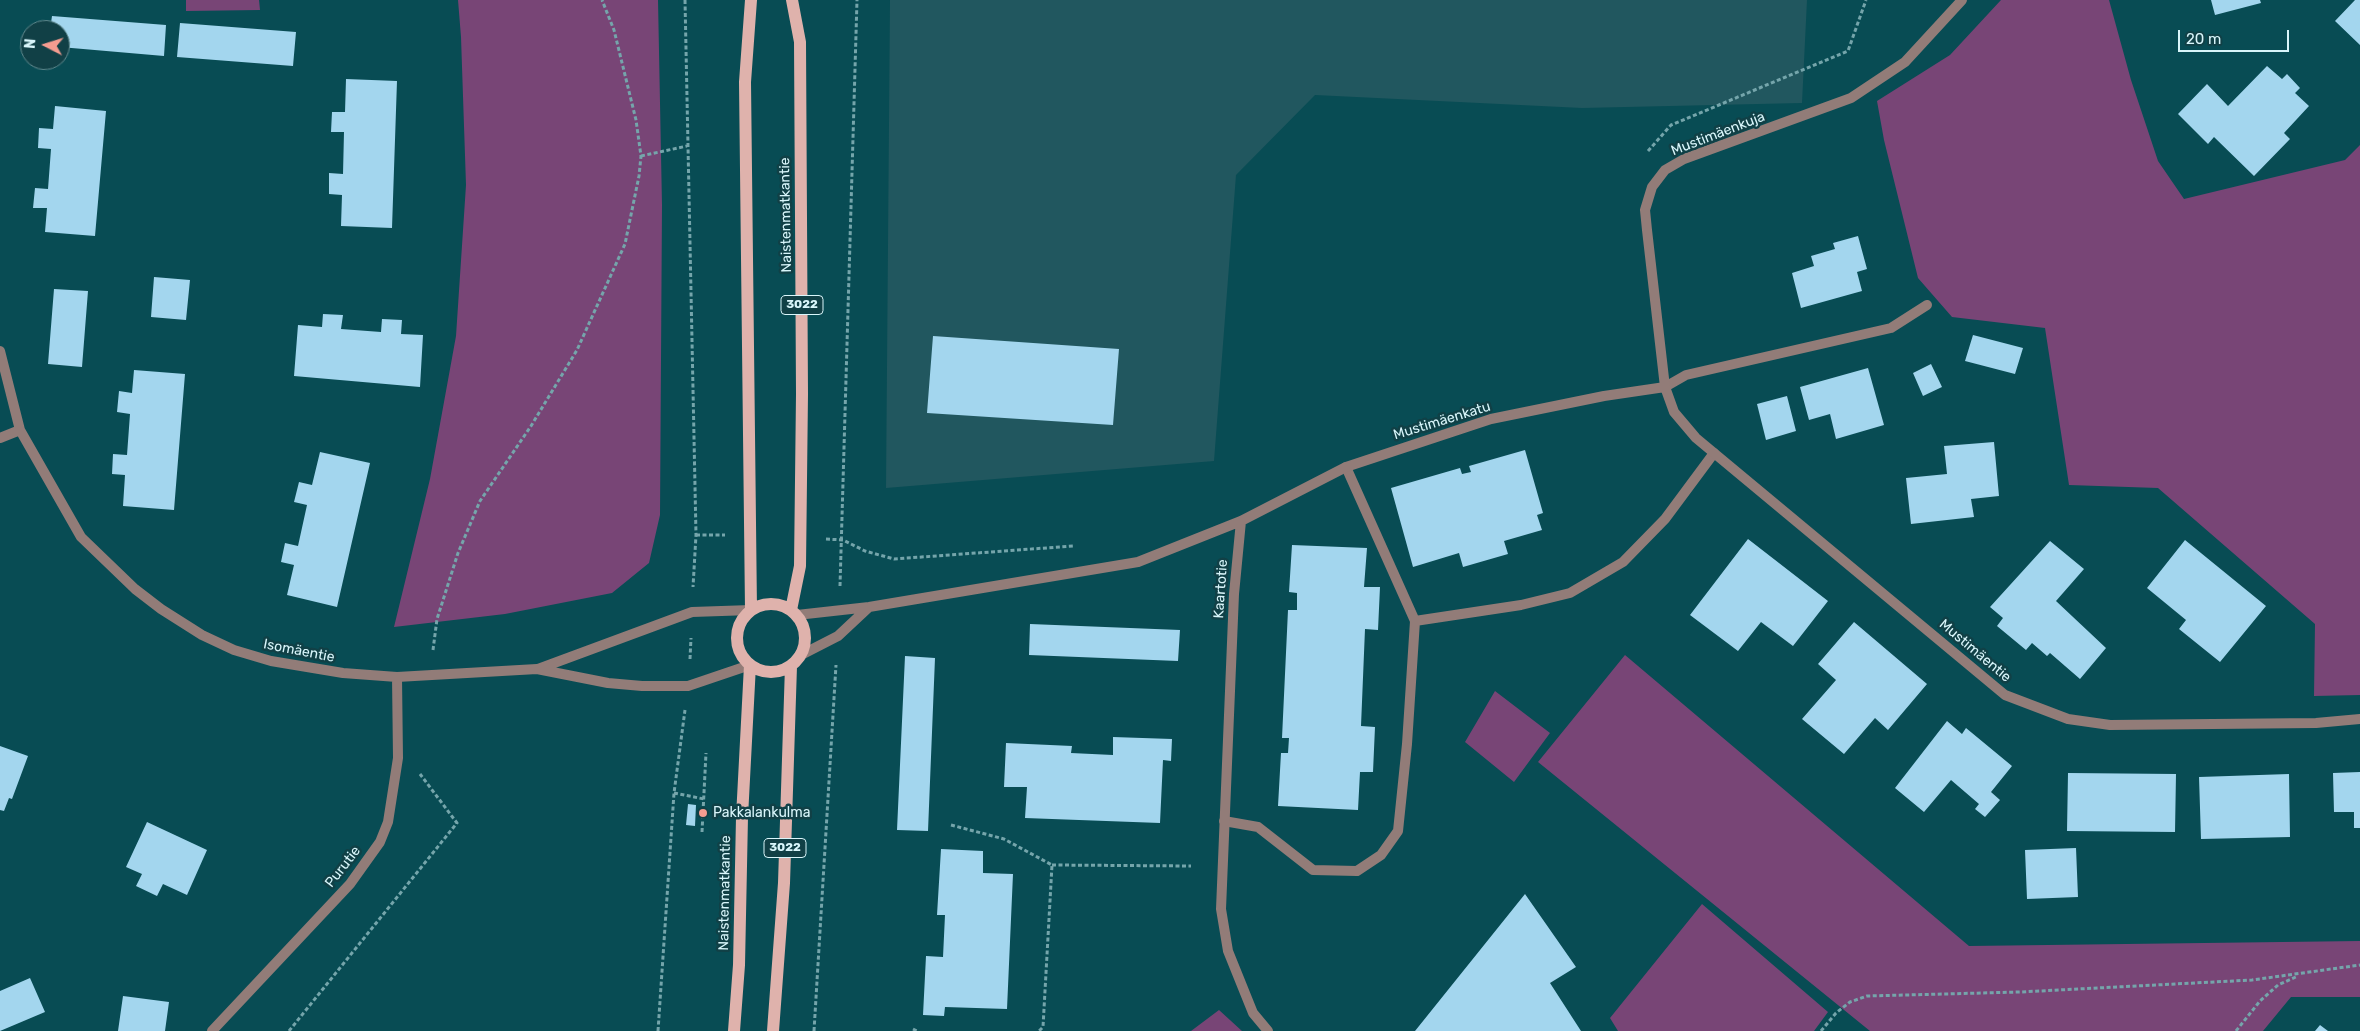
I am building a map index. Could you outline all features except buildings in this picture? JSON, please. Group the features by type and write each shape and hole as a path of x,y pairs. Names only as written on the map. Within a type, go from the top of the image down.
{"main road":[{"path":"751,0 745,82 751,610"},
{"name":"Naistenmatkantie","path":"792,0 800,42 802,394 800,566 794,613"},
{"path":"794,613 778,604 764,604 751,610 739,624 737,641 743,658 750,665 763,671 777,671 795,661"},
{"name":"3022","path":"773,1031 784,883 795,661 804,642 803,627 794,613"},
{"name":"Naistenmatkantie","path":"734,1031 739,965 742,817 750,665"}],"street":[{"name":"Mustimäenkuja","path":"1665,387 1645,210 1652,187 1656,181 1665,170 1684,159 1851,98 1905,62 1962,0"},
{"path":"1665,387 1686,374 1891,328 1927,306"},
{"name":"Isomäentie","path":"0,351 20,430 81,537 135,589 202,635 234,650 271,661 343,673 397,677 537,669 608,684 688,686 750,665"},
{"name":"Mustimäentie","path":"1665,387 1674,412 1696,438 2005,694 2068,719 2110,725 2316,723 2360,719"},
{"name":"Mustimäenkatu","path":"1241,522 1346,467 1491,419 1604,396 1665,387"},
{"path":"0,438 20,430"},
{"path":"1415,620 1521,606 1570,593 1623,562 1665,519 1714,452"},
{"path":"1224,821 1258,827 1313,870 1357,871 1381,855 1398,831 1407,744 1415,620 1346,467"},
{"path":"794,613 869,607 1138,562 1241,522"},
{"name":"Kaartotie","path":"1241,522 1234,594 1221,909 1228,951 1252,1014 1268,1031"},
{"path":"795,661 838,636 869,607"},
{"path":"537,669 692,612 751,610"},
{"name":"Purutie","path":"212,1031 350,884 380,842 388,822 398,758 397,677"}],"path":[{"path":"430,676 437,619 458,553 480,501 531,426 585,332 626,244 640,176 641,156 636,120 614,30 602,0"},
{"path":"658,1031 674,793 688,686 696,535 685,0"},
{"path":"838,609 843,540 857,0"},
{"path":"1646,154 1650,146 1671,126 1848,52 1866,0"},
{"path":"641,156 687,146"},
{"path":"843,540 865,551 894,559 1081,545"},
{"path":"814,1031 838,636"},
{"path":"702,832 706,753"},
{"path":"289,1031 457,824 410,761 398,758"},
{"path":"674,793 704,799"},
{"path":"951,825 1004,838 1052,865 1191,866"},
{"path":"1039,1031 1043,1027 1052,865"},
{"path":"1821,1031 1836,1013 1850,1002 1867,996 2020,992 2252,980 2300,975 2360,965"},
{"path":"2236,1031 2260,1000 2278,985 2300,975"}],"shaded area":[{"path":"186,0 259,0 260,10 186,11"},
{"path":"458,0 658,0 662,205 660,515 649,563 612,593 505,614 394,627 430,479 456,336 466,185"},
{"path":"890,0 1807,0 1802,103 1582,108 1315,95 1236,175 1214,461 886,488"},
{"path":"2001,0 2109,0 2131,80 2158,161 2184,199 2345,160 2360,145 2360,695 2314,696 2315,624 2158,488 2069,485 2045,328 1952,317 1918,278 1884,140 1877,101 1950,55"},
{"path":"1625,655 1969,946 2360,941 2360,997 2291,997 2263,1031 1870,1031 1538,762"},
{"path":"1495,691 1550,733 1514,782 1465,742"},
{"path":"1702,904 1828,1012 1814,1031 1618,1031 1610,1018"},
{"path":"1219,1010 1242,1031 1191,1031"}],"place":[{"name":"Pakkalankulma","path":"703,813"}]}
